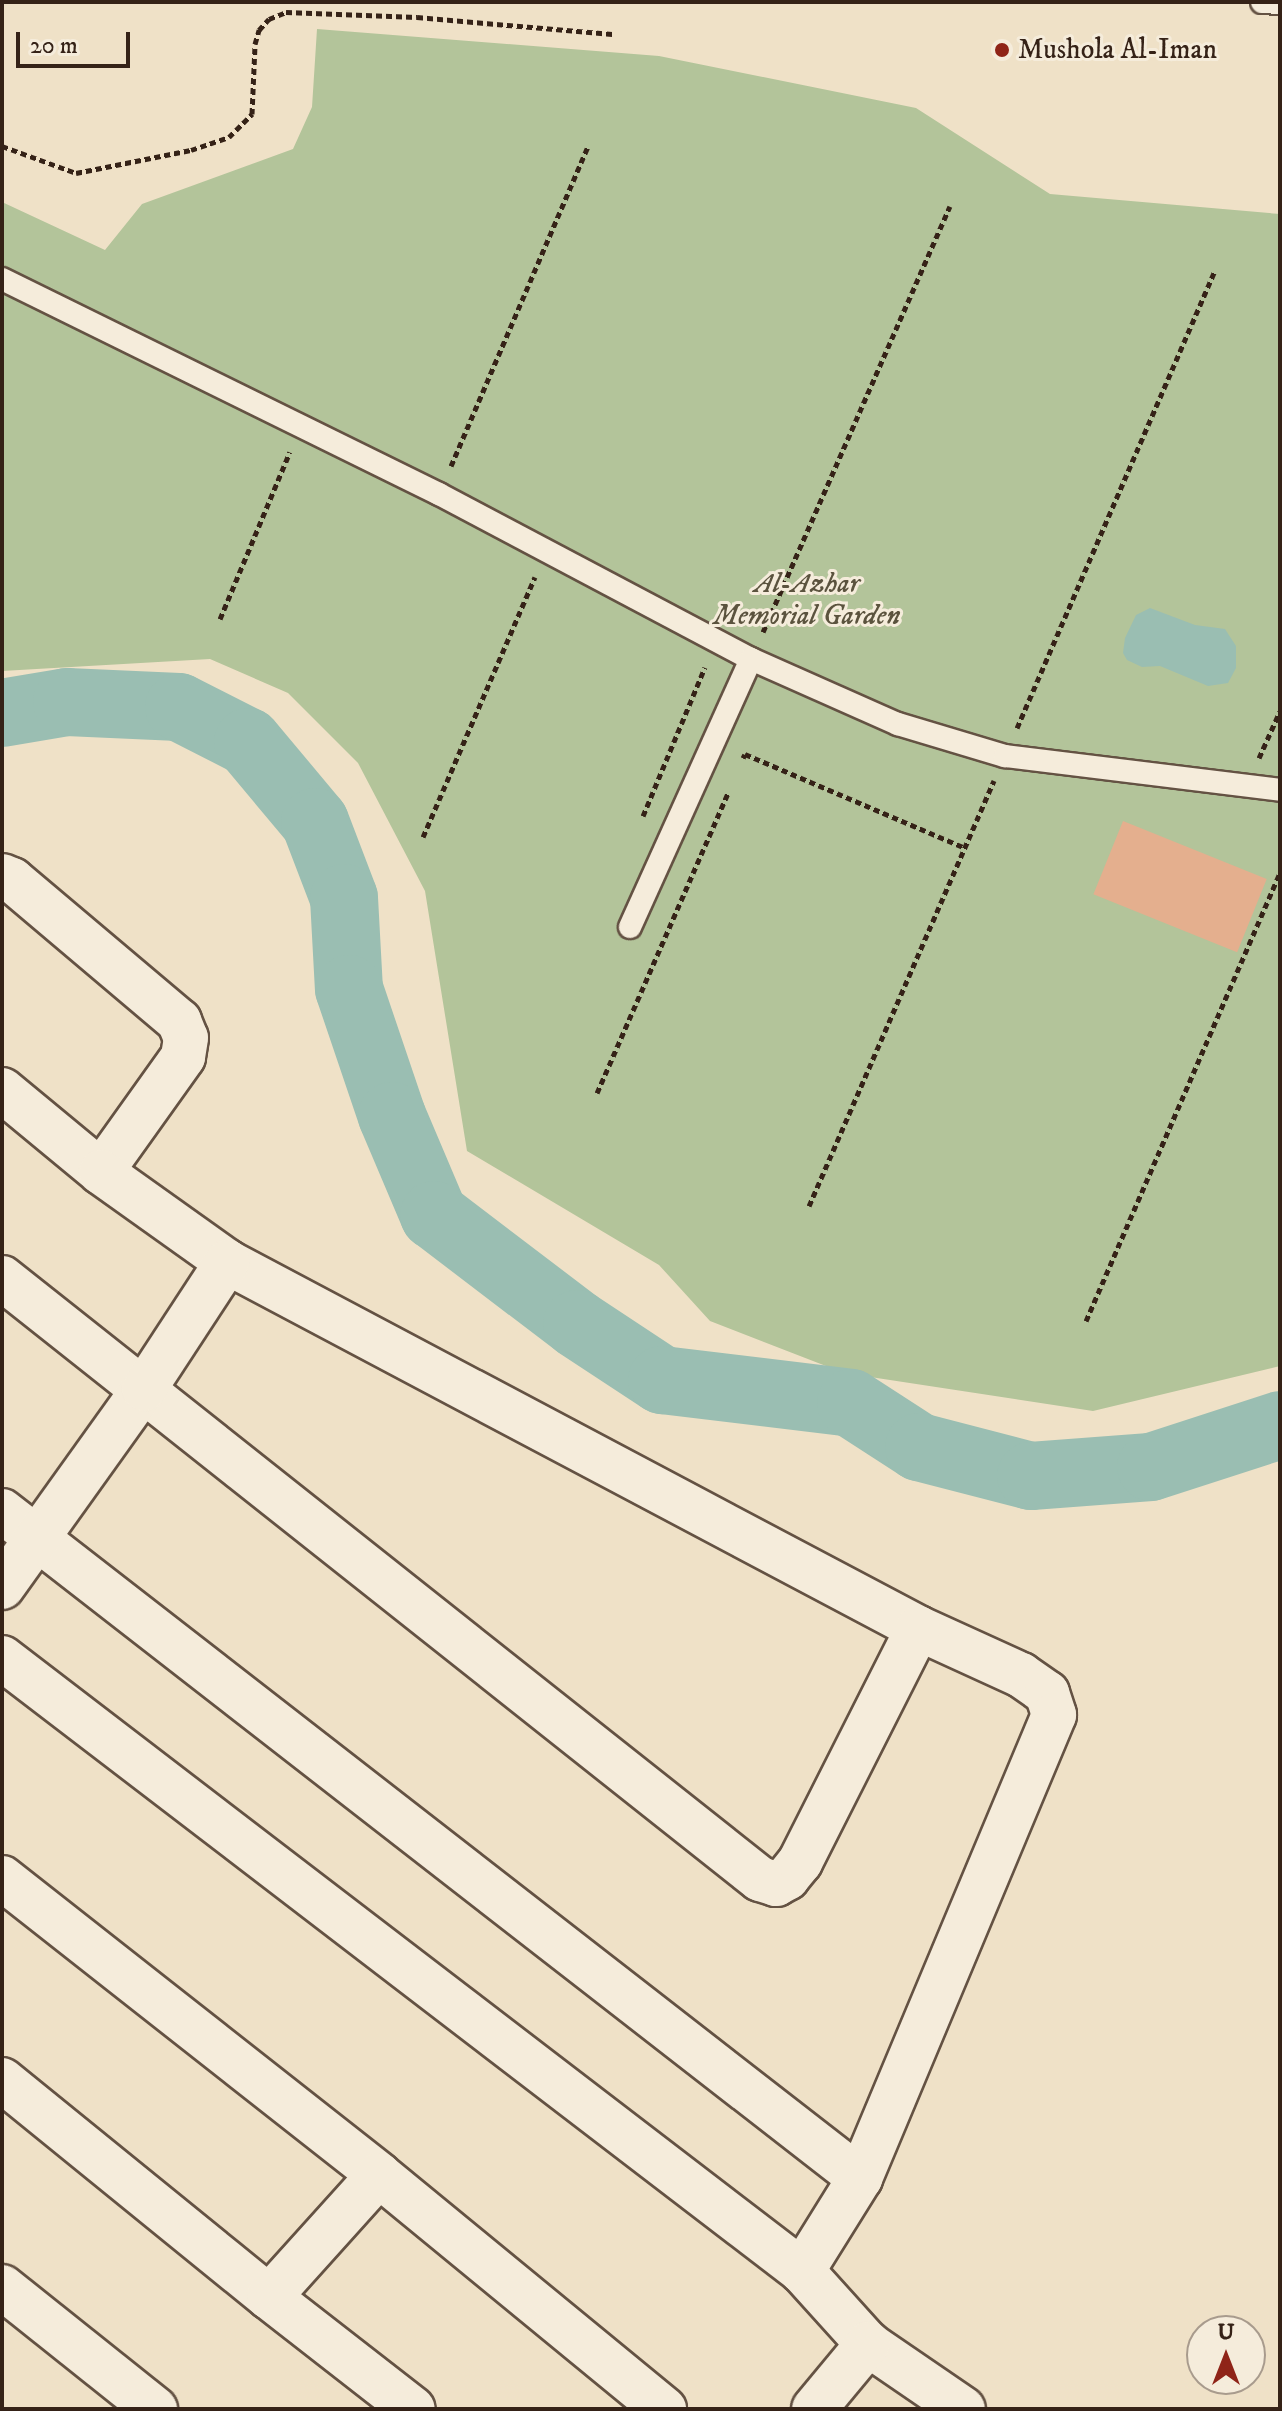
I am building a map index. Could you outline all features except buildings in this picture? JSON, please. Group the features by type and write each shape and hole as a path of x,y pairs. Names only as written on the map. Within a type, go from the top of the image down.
{"street":[{"path":"2,876 12,880 179,1021 186,1038 183,1057 101,1172"},
{"path":"2,1090 101,1172 227,1262 918,1628 1021,1675 1047,1693 1054,1715 860,2178 802,2271"},
{"path":"2,1587 144,1389 227,1262"},
{"path":"2,1278 760,1879 776,1884 787,1878 800,1862 918,1628"},
{"path":"2,1511 860,2178"},
{"path":"2,1658 802,2271 868,2344 963,2409"},
{"path":"2,1878 379,2175 664,2409"},
{"path":"2,2080 269,2297 413,2409"},
{"path":"269,2297 379,2175"},
{"path":"2,2287 155,2409"},
{"path":"814,2409 868,2344"}],"lane":[{"path":"1262,2 1280,3"},
{"path":"2,279 439,494 751,659 898,724 1005,756 1280,790"},
{"path":"630,927 751,659"}],"path":[{"path":"2,146 76,173 191,150 229,137 252,114 255,44 259,30 269,19 286,12 417,17 612,34"},
{"path":"439,494 588,147"},
{"path":"751,659 950,206"},
{"path":"220,619 302,426"},
{"path":"423,837 546,550"},
{"path":"637,831 717,640"},
{"path":"1248,785 1280,711"},
{"path":"738,768 745,754 965,848"},
{"path":"597,1093 732,783"},
{"path":"1086,1321 1280,872"}],"green space":[{"name":"Al-Azhar Memorial Garden","path":"317,29 659,56 916,108 1050,194 1280,214 1280,1366 1093,1411 844,1373 710,1321 659,1265 467,1151 425,891 358,763 288,693 210,659 2,671 2,202 105,250 142,204 293,149 312,107"}],"water":[{"path":"1150,608 1195,625 1225,629 1236,646 1236,668 1228,683 1208,686 1160,666 1142,667 1127,660 1123,653 1125,638 1136,615"}],"waterway":[{"path":"2,713 67,702 179,707 248,742 315,822 344,898 349,989 392,1116 434,1215 577,1324 662,1380 851,1403 919,1447 1031,1476 1151,1467 1280,1425"}],"place":[{"name":"Mushola Al-Iman","path":"1002,50"}]}
